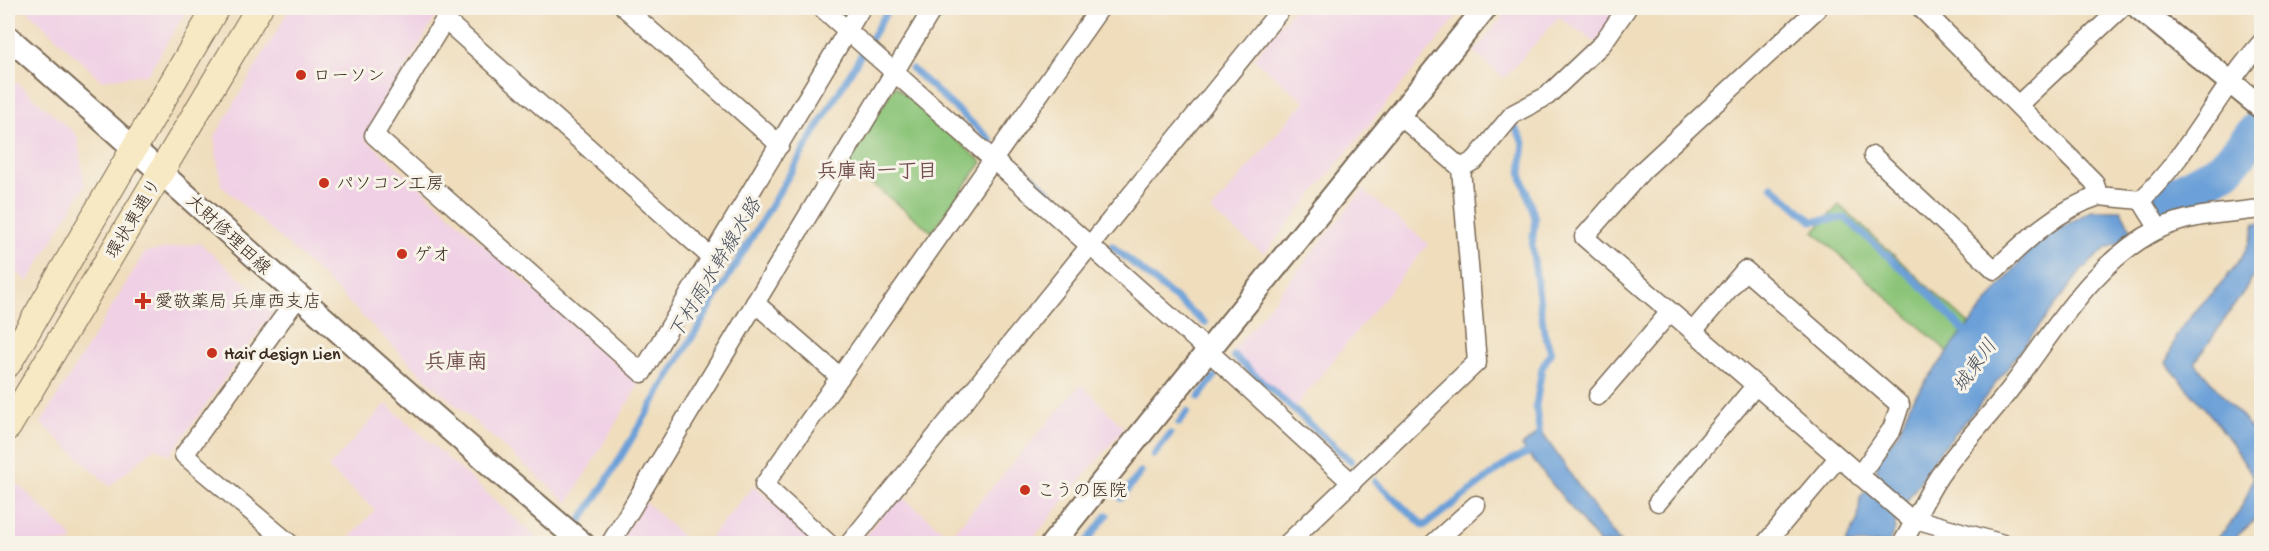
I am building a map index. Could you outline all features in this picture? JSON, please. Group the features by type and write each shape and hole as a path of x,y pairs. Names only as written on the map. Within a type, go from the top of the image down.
{"main road":[{"name":"環状東通り","path":"8,364 216,8"},
{"name":"環状東通り","path":"8,427 259,8"}],"street":[{"path":"624,8 780,145"},
{"path":"822,8 1208,350 1352,483"},
{"path":"712,258 448,14 374,135 642,373 712,258 780,145 852,34 861,8"},
{"path":"610,543 755,303 888,66 933,8"},
{"path":"829,543 764,484 1100,8"},
{"path":"849,543 1091,247 1282,8"},
{"path":"1052,543 1485,8"},
{"path":"1461,168 1475,160 1513,114 1547,96 1602,44 1627,8"},
{"path":"1818,8 1642,171 1584,237 1862,479 1912,519 2003,543"},
{"path":"2018,105 2121,8"},
{"path":"2139,8 2262,108"},
{"path":"1928,10 2094,182 2099,196"},
{"name":"大財修理田線","path":"8,37 298,297 583,543"},
{"path":"1873,156 1995,270 2029,237 2083,201 2099,196 2141,200 2157,186 2236,86 2262,42"},
{"path":"1287,543 1477,362 1461,168 1399,115"},
{"path":"2141,200 2159,229"},
{"path":"1902,543 1912,519 1941,473 2014,384 2083,289 2128,249 2159,229 2194,216 2262,209"},
{"path":"1693,331 1745,270 1892,397 1900,405 1892,429 1862,479"},
{"path":"290,543 184,455 298,297"},
{"path":"755,303 840,377"},
{"path":"1598,396 1670,312"},
{"path":"1658,502 1756,385"},
{"path":"1766,543 1838,458"},
{"path":"1434,543 1476,505"}],"shaded area":[{"path":"25,8 188,8 148,74 101,80"},
{"path":"290,8 441,8 365,138 639,384 568,503 426,379 322,276 221,185 214,138"},
{"path":"1294,8 1464,8 1264,254 1211,211 1305,101 1253,59"},
{"path":"1510,8 1622,8 1596,43 1559,17 1504,78 1474,52"},
{"path":"8,75 77,135 85,185 28,282 8,264"},
{"path":"1363,190 1428,244 1295,407 1232,352"},
{"path":"200,243 275,309 170,455 155,447 110,486 41,423 145,252"},
{"path":"1081,384 1124,428 1029,543 859,544 899,494 950,536"},
{"path":"386,404 543,543 345,543 375,510 328,468"},
{"path":"9,475 72,537 72,543 8,543"},
{"path":"754,486 819,543 704,544"},
{"path":"644,501 690,543 622,544 621,540"}],"green space":[{"path":"895,86 982,162 932,232 846,163"},
{"path":"1839,205 1970,325 1948,352 1814,232"}],"water":[{"name":"城東川","path":"2092,210 2121,210 2135,237 2106,248 2082,270 1980,404 1939,452 1896,518 1895,530 1888,543 1845,544 1858,519 1860,497 1880,477 1876,467 1882,453 1898,433 1912,400 2036,242"},
{"path":"2255,223 2261,223 2261,266 2195,363 2255,433 2261,450 2261,515 2229,543 2211,543 2237,514 2253,478 2224,432 2166,363 2178,333 2234,269 2243,255"},
{"path":"1540,431 1599,516 1621,543 1599,543 1522,446"}],"waterway":[{"name":"下村雨水幹線水路","path":"565,544 601,490 889,8"},
{"path":"912,69 991,140"},
{"path":"1513,125 1524,142 1521,174 1535,218 1532,246 1544,332 1551,352 1542,368 1536,406 1540,438"},
{"path":"2164,202 2225,168 2262,126"},
{"path":"2250,143 2262,153"},
{"path":"1009,156 1091,229"},
{"name":"城東川","path":"1772,186 1812,221 1845,218 1926,290 1964,331 1972,334"},
{"path":"1112,246 1205,323"},
{"path":"1234,356 1351,461"},
{"path":"1199,397 1214,377"},
{"path":"1179,423 1187,412"},
{"path":"1154,455 1170,434"},
{"path":"1375,481 1424,526 1510,461 1535,450"},
{"path":"1121,498 1141,472"},
{"path":"1085,544 1107,515"}],"place":[{"name":"ローソン","path":"301,75"},
{"name":"パソコン工房","path":"324,183"},
{"name":"ゲオ","path":"402,254"},
{"name":"愛敬薬局 兵庫西支店","path":"143,301"},
{"name":"Hair design Lien","path":"212,353"},
{"name":"こうの医院","path":"1025,490"}],"district":[{"name":"兵庫南一丁目","path":"877,170"},
{"name":"兵庫南","path":"456,361"}]}
